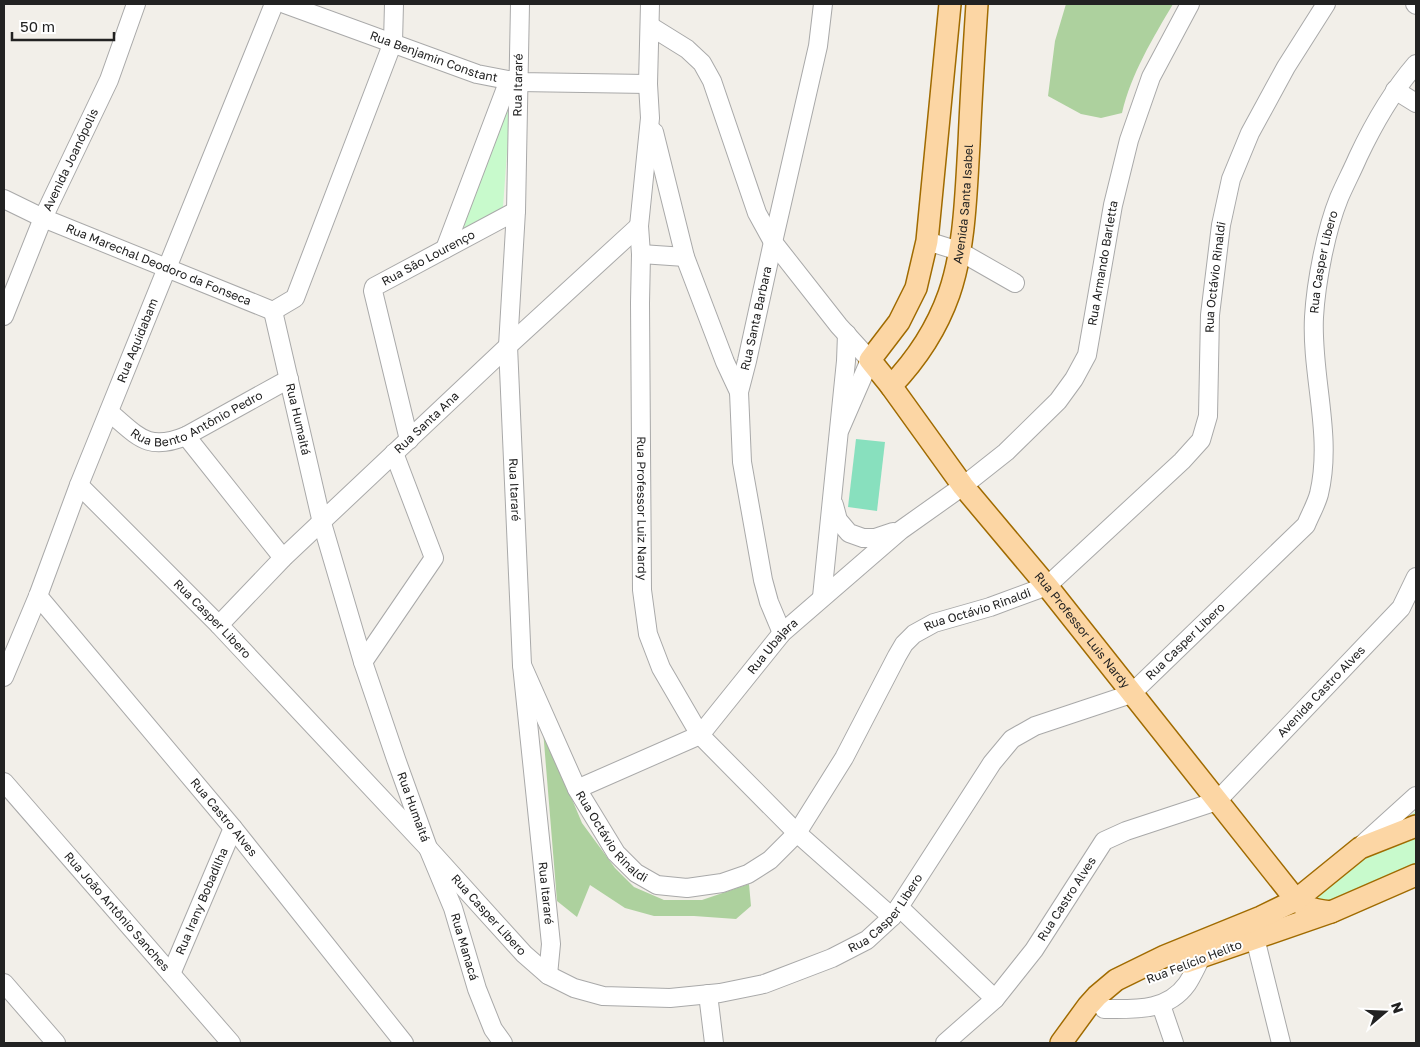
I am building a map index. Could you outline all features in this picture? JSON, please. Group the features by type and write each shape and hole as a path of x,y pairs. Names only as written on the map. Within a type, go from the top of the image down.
{"main road":[{"path":"870,360 899,322 916,288 927,240 950,4"},
{"name":"Avenida Santa Isabel","path":"891,386 905,371 932,332 949,293 959,251 966,190 977,4"},
{"name":"Rua Professor Luis Nardy","path":"870,360 891,386 962,486 1047,586 1296,900"},
{"name":"Rua Felício Helito","path":"1061,1043 1088,1006 1116,980 1165,956 1261,917 1296,900 1360,848 1416,826"},
{"name":"Rua Felício Helito","path":"1078,1043 1104,1009 1121,994 1140,983 1202,956 1331,912 1416,875"},
{"path":"1296,900 1304,907 1312,910 1331,912"}],"street":[{"name":"Avenida Joanópolis","path":"4,316 43,218 109,80 136,4"},
{"name":"Rua Aquidabam","path":"4,677 38,596 79,485 274,4"},
{"name":"Rua Benjamin Constant","path":"285,4 477,74 514,81 648,84"},
{"path":"273,311 295,298 393,42 394,4"},
{"name":"Rua Itararé","path":"520,4 514,81 516,211 508,346 522,665 551,944 548,975"},
{"name":"Rua Professor Luiz Nardy","path":"650,4 648,84 650,118 639,226 641,254 642,590 648,634 662,668 700,734 797,834 895,912 995,999"},
{"name":"Rua Santa Barbara","path":"782,632 769,602 763,580 744,472 739,426 739,392 818,46 823,4"},
{"name":"Rua Armando Barletta","path":"962,486 1006,452 1058,401 1087,355 1113,205 1128,140 1151,77 1190,4"},
{"name":"Rua Octávio Rinaldi","path":"522,665 577,789 616,853 636,874 657,885 687,888 722,883 748,874 770,860 797,834 844,758 904,644 914,634 934,623 1047,586 1182,461 1200,440 1208,416 1211,306 1221,225 1231,179 1250,133 1286,67 1326,4"},
{"path":"650,26 687,50 702,64 712,81 757,213 773,242 846,334 870,360 840,429"},
{"name":"Rua Casper Libero","path":"79,485 219,625 428,848 524,954 548,975 574,988 603,996 670,998 708,994 764,984 832,958 867,940 895,912 992,763 1012,740 1035,726 1131,694 1306,526 1319,495 1324,463 1314,317 1323,253 1338,200 1376,118 1416,64"},
{"path":"445,249 514,81"},
{"path":"1395,90 1416,103"},
{"path":"650,118 685,258 725,362 739,392"},
{"name":"Rua Marechal Deodoro da Fonseca","path":"4,199 43,218 273,311"},
{"name":"Rua São Lourenço","path":"409,440 373,291 376,284 516,211"},
{"name":"Rua Santa Ana","path":"219,625 283,558 508,346 639,226"},
{"path":"927,240 959,251 1015,283"},
{"path":"641,254 685,258"},
{"name":"Rua Humaitá","path":"273,311 322,523 364,662 428,848"},
{"path":"822,597 840,429 846,361 846,334"},
{"name":"Rua Bento Antônio Pedro","path":"109,412 140,438 156,444 171,442 186,436 289,380"},
{"path":"186,436 283,558"},
{"path":"364,662 434,558 394,453"},
{"name":"Rua Ubajara","path":"577,789 700,734 782,632 901,530 962,486"},
{"path":"833,499 838,520 849,532 863,538 876,538 901,530"},
{"name":"Avenida Castro Alves","path":"1217,801 1401,608 1416,577"},
{"name":"Rua Castro Alves","path":"38,596 232,828 404,1043"},
{"name":"Rua João Antônio Sanches","path":"4,782 231,1043"},
{"path":"1360,848 1416,796"},
{"name":"Rua Castro Alves","path":"945,1043 995,999 1034,950 1104,842 1126,831 1217,801"},
{"name":"Rua Irany Bobadilha","path":"171,974 232,828"},
{"name":"Rua Manacá","path":"428,848 453,908 477,989 493,1029 503,1043"},
{"path":"1255,938 1281,1043"},
{"path":"1104,1009 1146,1009 1161,1005 1174,997 1186,985 1202,956"},
{"path":"4,983 56,1043"},
{"path":"708,994 714,1043"},
{"path":"1161,1005 1174,1043"}],"green space":[{"path":"1066,4 1173,4 1150,43 1137,70 1122,113 1101,118 1081,114 1048,96 1055,41"},
{"path":"510,111 503,207 457,235 504,113"},
{"path":"856,439 885,442 877,511 848,507"},
{"path":"543,730 582,823 615,868 634,887 664,900 702,900 749,884 751,906 736,919 654,916 625,908 590,885 577,917 557,901"},
{"path":"1416,811 1416,866 1331,904 1310,898"}]}
